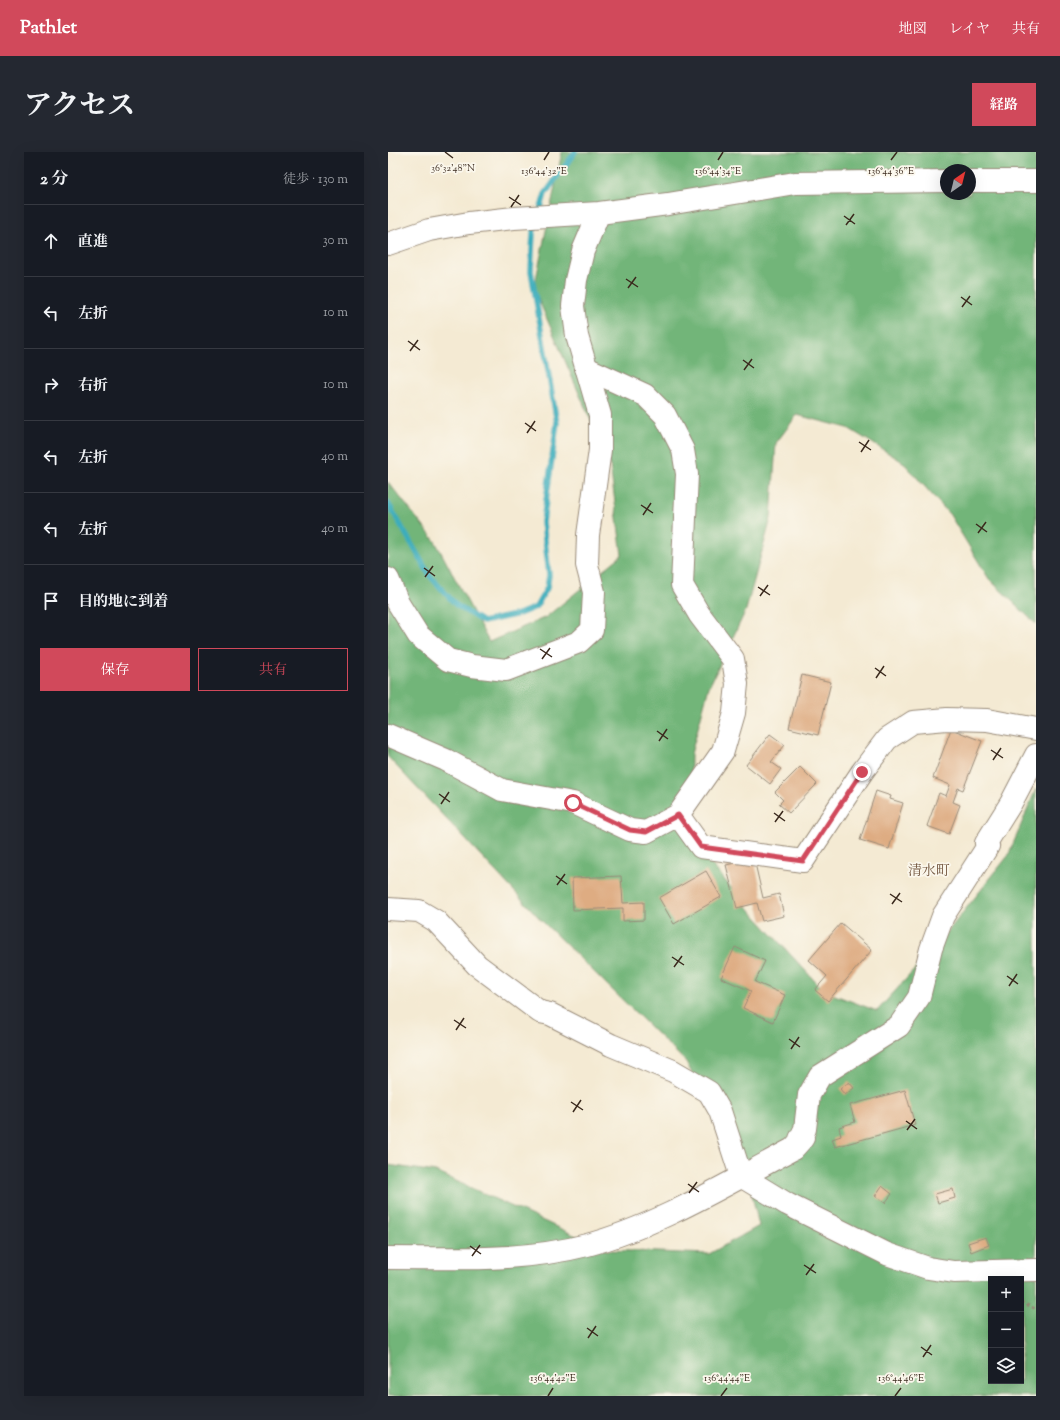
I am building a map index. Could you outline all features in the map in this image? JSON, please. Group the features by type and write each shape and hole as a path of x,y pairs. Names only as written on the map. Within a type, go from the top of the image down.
{"street":[{"path":"388,244 429,230 470,223 599,213 668,204 795,183 940,181"},
{"path":"976,181 1036,181"},
{"path":"388,579 398,603 418,635 448,660 464,664 506,670 579,642 592,630 594,592 587,565 588,535 600,450 600,415 577,336 573,306 576,280 583,251 599,213"},
{"path":"388,734 446,760 502,790 573,803 630,830 646,832 678,815 723,751 734,713 737,684 733,659 699,614 682,585 687,474 683,450 665,415 645,395 586,368"},
{"path":"678,815 701,847 803,861 862,772 886,739 913,722 947,719 987,720 1036,729"},
{"path":"388,1258 488,1258 522,1256 587,1245 644,1226 793,1149 803,1138 800,1139 805,1129 809,1095 820,1076 899,1026 919,997 931,949 943,916 988,846 986,843 1011,804 1036,756"},
{"path":"388,909 419,911 436,921 477,965 540,1012 550,1014 611,1045 673,1072 709,1092 720,1111 741,1176 787,1204 887,1254 922,1266 954,1272 1036,1270"}],"path":[{"path":"1024,1303 1036,1309"}],"green space":[{"path":"562,152 1036,152 1036,624 989,579 950,515 903,462 848,428 797,415 776,443 771,518 746,610 709,687 691,754 690,839 756,917 824,991 877,1011 937,945 1008,856 1036,789 1036,1396 388,1396 388,1165 436,1172 607,1250 709,1254 759,1226 748,1177 686,1062 545,924 388,757 388,482 435,541 489,642 546,617 622,555 610,465 534,289"}],"building":[{"path":"802,675 831,682 818,735 789,728"},
{"path":"951,729 982,741 963,790 958,788 953,802 960,805 949,834 927,826 939,793 946,796 950,785 933,778"},
{"path":"770,734 785,745 771,762 781,769 770,784 746,765"},
{"path":"800,767 817,784 789,813 779,804 783,800 775,792"},
{"path":"876,791 891,796 890,799 903,803 889,849 860,840"},
{"path":"754,859 763,898 779,894 784,916 762,921 757,903 737,908 726,865"},
{"path":"706,871 721,897 674,924 659,898"},
{"path":"621,876 623,903 644,902 644,920 623,921 623,908 573,910 572,878"},
{"path":"841,923 872,950 828,1001 815,990 827,976 809,960"},
{"path":"735,947 765,961 755,982 785,995 773,1022 743,1008 751,991 721,978"},
{"path":"849,1082 854,1088 845,1095 840,1089"},
{"path":"905,1090 915,1125 835,1147 832,1139 841,1136 839,1127 855,1122 850,1105"},
{"path":"882,1186 892,1194 885,1203 875,1196"},
{"path":"953,1189 955,1198 938,1203 935,1194"},
{"path":"986,1237 989,1245 971,1252 968,1243"}],"waterway":[{"path":"540,211 545,194 575,152"},
{"path":"388,503 430,576 456,605 483,622 519,614 536,607 547,588 549,575 543,522 557,423 531,271 533,233 537,221"}],"district":[{"name":"清水町","path":"929,872"}],"route":[{"path":"573,803 630,830 646,832 678,815 701,847 803,861 862,772"}]}
